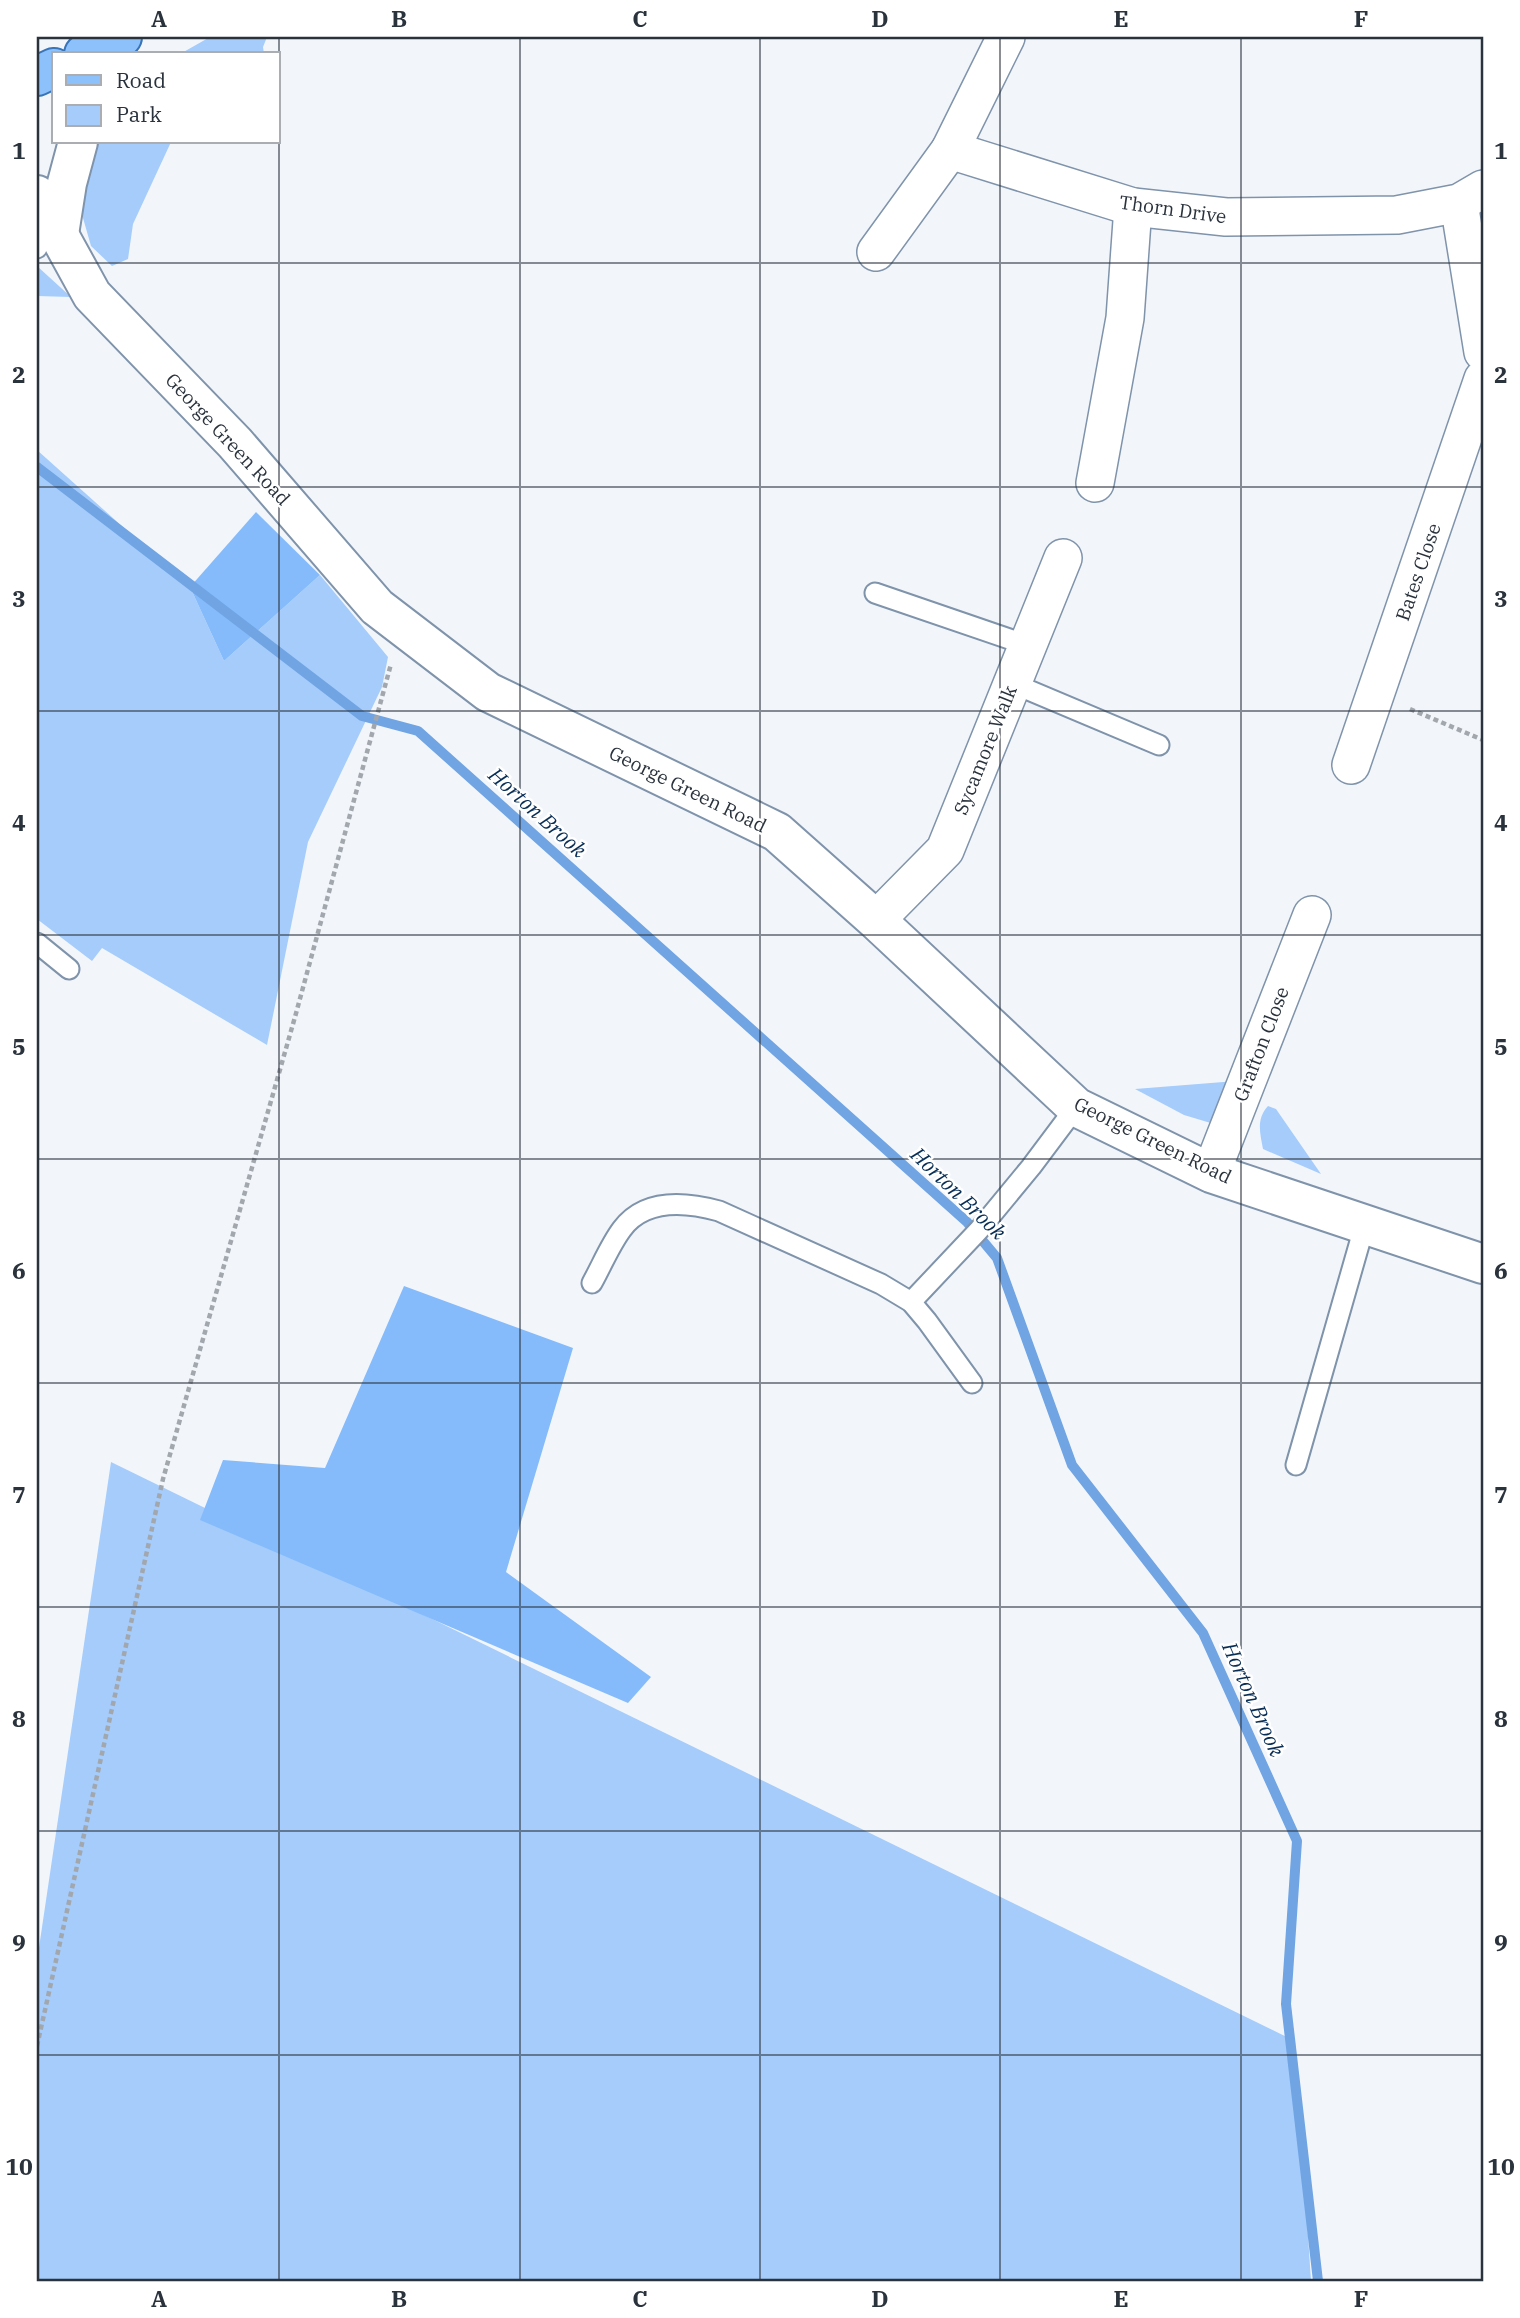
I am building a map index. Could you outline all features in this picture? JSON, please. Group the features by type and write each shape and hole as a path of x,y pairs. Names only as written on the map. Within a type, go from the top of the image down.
{"main road":[{"path":"88,52 122,37"}],"street":[{"path":"876,252 950,150 1006,37"},
{"path":"44,218 67,183 77,144"},
{"name":"Thorn Drive","path":"950,150 1133,207 1226,217 1398,215 1471,196"},
{"path":"1471,196 1483,352"},
{"path":"1095,483 1125,318 1133,207"},
{"name":"George Green Road","path":"44,218 92,295 235,443 377,607 488,692 777,832 876,920 1076,1107 1211,1173 1483,1264"},
{"name":"Bates Close","path":"1351,765 1483,379"},
{"name":"Sycamore Walk","path":"876,920 945,850 1063,558"},
{"name":"Grafton Close","path":"1211,1173 1312,915"}],"lane":[{"path":"875,593 1027,645"},
{"path":"1012,683 1159,745"},
{"path":"37,943 69,969"},
{"path":"911,1302 979,1230 1076,1107"},
{"path":"592,1283 622,1229 637,1214 675,1203 698,1205 719,1211 881,1284 911,1302 928,1321 972,1383"},
{"path":"1296,1465 1365,1224"}],"path":[{"path":"37,2046 163,1479 295,1017 401,626"},
{"path":"1376,695 1483,740"}],"green space":[{"path":"210,37 267,37 264,52 184,52"},
{"path":"87,144 170,144 133,224 128,259 112,266 91,246 83,218 80,168"},
{"path":"37,266 71,297 37,296"},
{"path":"37,450 190,587 224,661 320,575 388,657 382,687 308,842 267,1045 102,948 92,961 37,919"},
{"path":"1236,1081 1214,1124 1184,1115 1135,1089"},
{"path":"1268,1106 1276,1109 1321,1174 1263,1149 1260,1121"},
{"path":"111,1462 1295,2041 1311,2281 37,2281 37,1961"}],"shaded area":[{"path":"256,512 320,575 224,661 190,587"},
{"path":"404,1286 573,1348 506,1572 651,1677 628,1703 200,1520 223,1460 325,1468"}],"waterway":[{"name":"Horton Brook","path":"37,467 362,716 418,731 967,1222 997,1258 1072,1465 1203,1633 1297,1841 1286,2004 1318,2281"}]}
